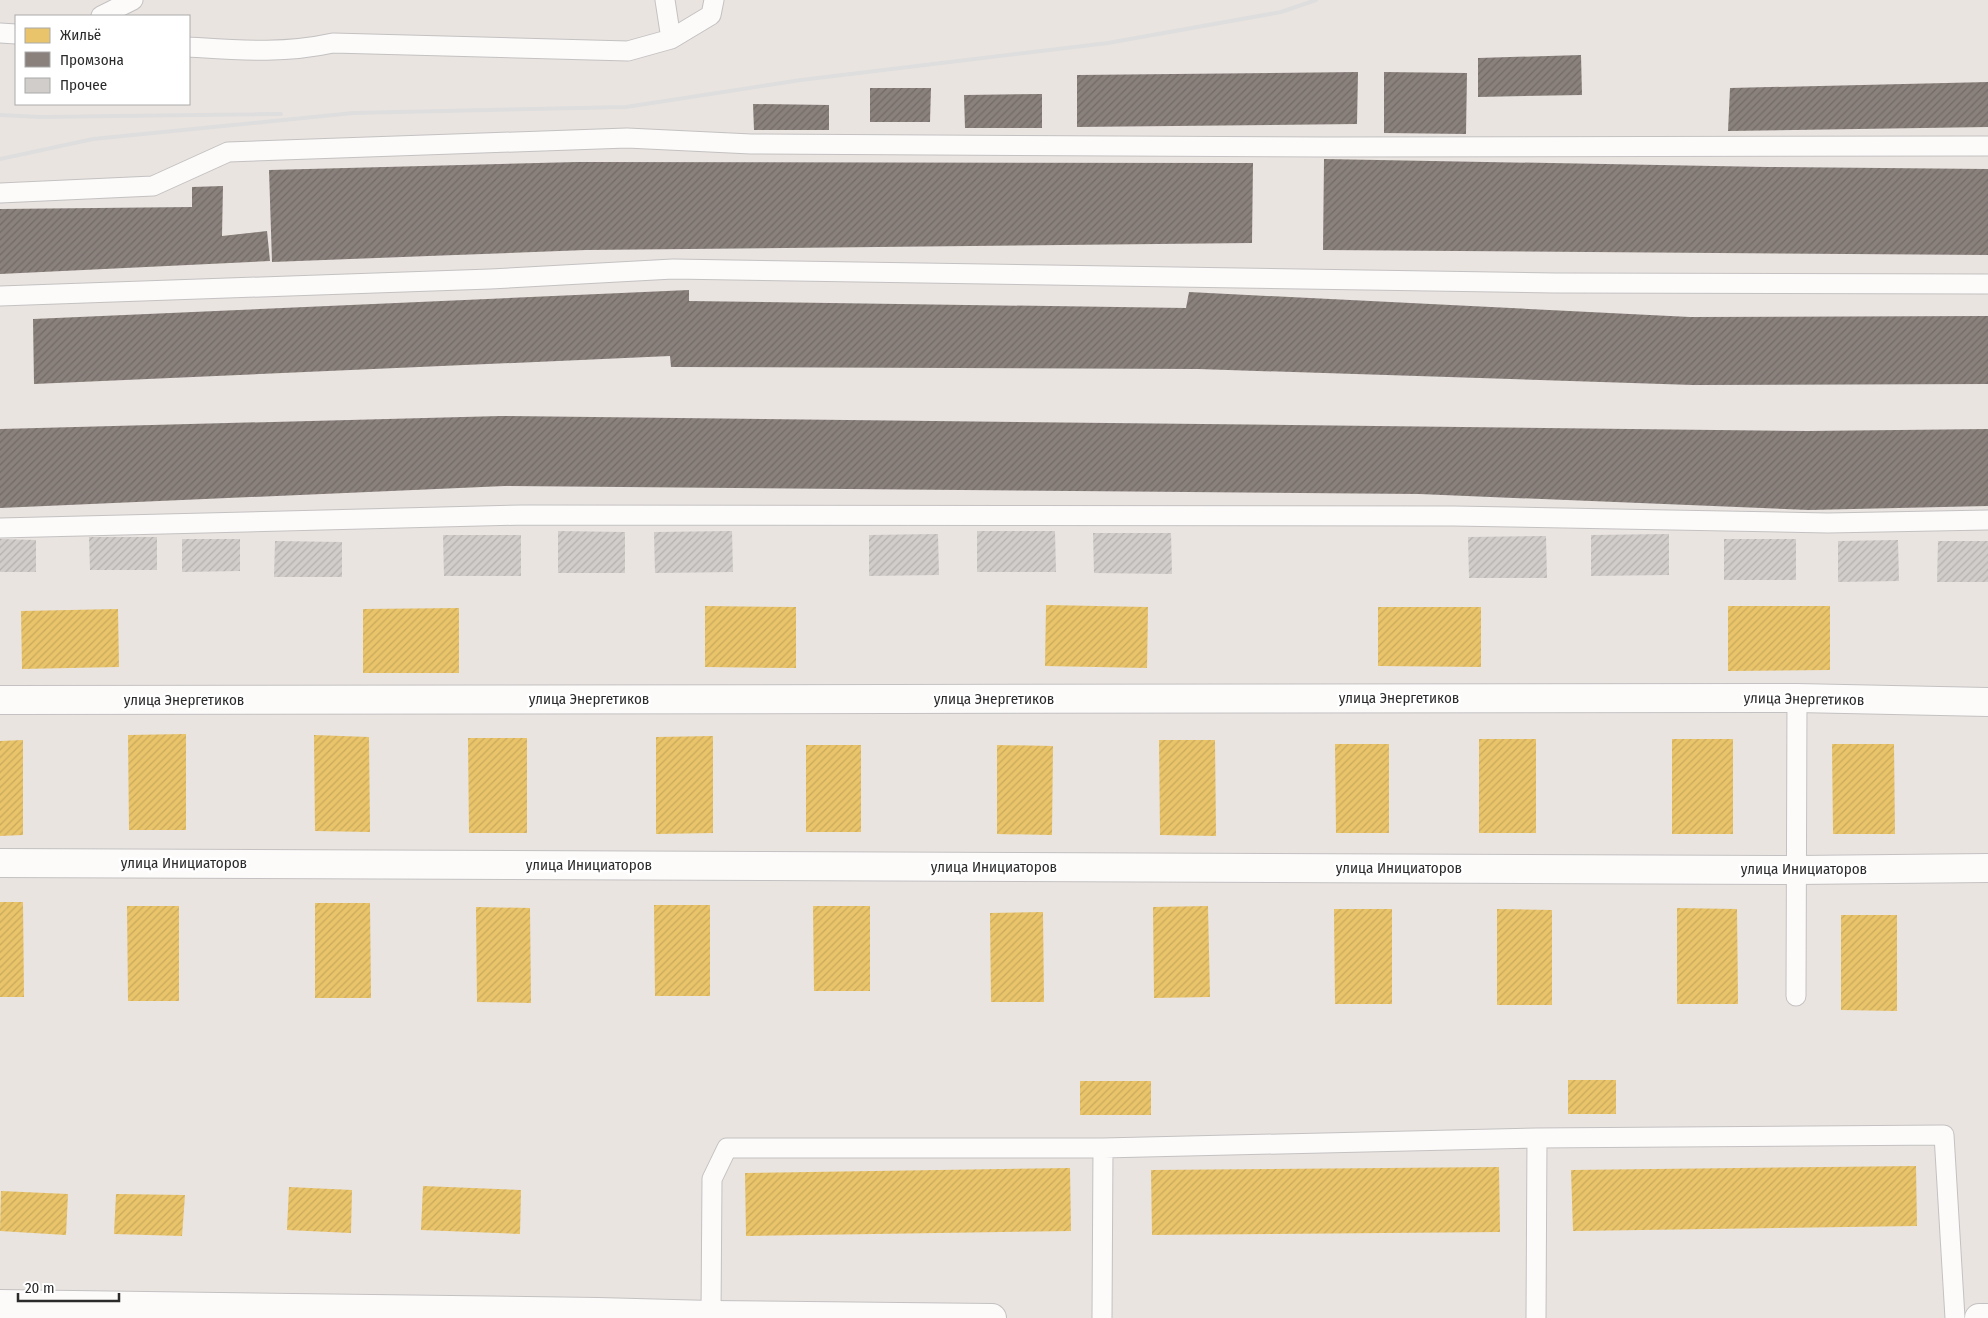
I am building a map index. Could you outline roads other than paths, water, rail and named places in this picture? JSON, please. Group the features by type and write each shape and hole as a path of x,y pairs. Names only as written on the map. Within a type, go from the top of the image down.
{"street":[{"name":"улица Энергетиков","path":"0,700 1797,698 1988,702"},
{"name":"улица Инициаторов","path":"0,863 1798,870 1988,868"},
{"path":"0,1304 514,1315 992,1318"},
{"path":"1979,1318 1988,1318"}],"lane":[{"path":"103,15 133,0"},
{"path":"665,0 671,39"},
{"path":"190,47 258,52 312,48 333,44 628,50 671,39 711,15 714,0"},
{"path":"0,33 15,34"},
{"path":"0,192 153,186 228,152 627,138 751,144 1306,147 1988,146"},
{"path":"0,296 490,280 673,270 1556,283 1988,284"},
{"path":"0,528 523,515 1453,516 1828,523 1988,520"},
{"path":"1796,996 1798,870 1797,698"},
{"path":"711,1315 712,1179 727,1148 1103,1148 1537,1138 1944,1135 1955,1318"},
{"path":"1536,1318 1537,1138"},
{"path":"1102,1318 1103,1148"}],"railway":[{"path":"0,159 93,139 353,113 626,107 801,80 1108,43 1281,12 1316,0"},
{"path":"0,115 40,117 281,114"}]}
